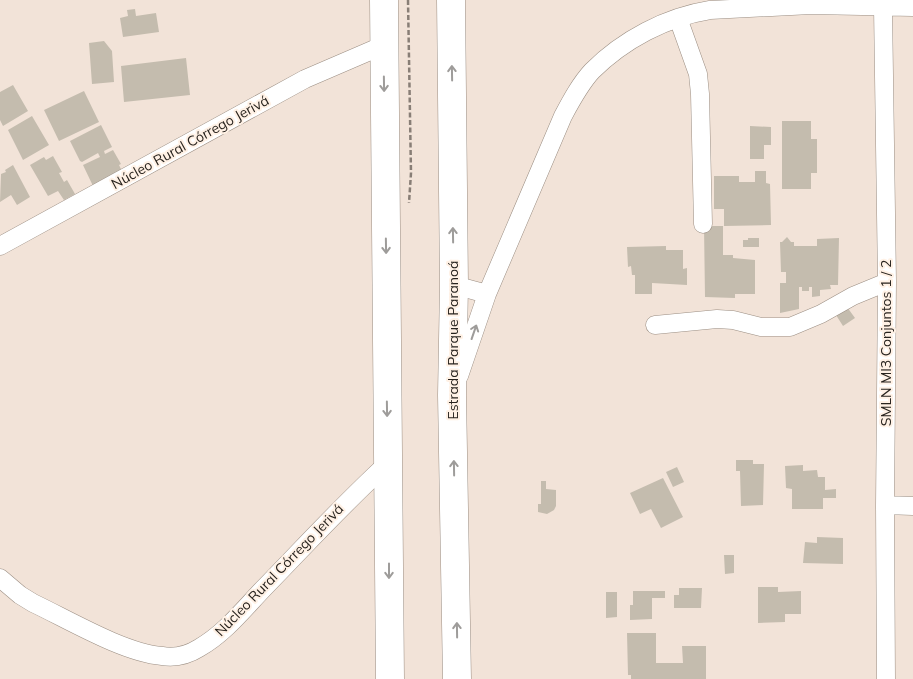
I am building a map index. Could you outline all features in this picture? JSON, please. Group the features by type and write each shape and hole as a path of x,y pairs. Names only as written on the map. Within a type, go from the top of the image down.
{"main road":[{"path":"384,0 390,679"},
{"name":"Estrada Parque Paranoá","path":"451,0 454,285 452,395 457,679"}],"street":[{"path":"452,395 487,294 563,116 575,94 592,72 619,48 650,29 678,18 710,10 810,3 913,7"},
{"name":"SMLN MI3 Conjuntos 1 / 2","path":"883,7 887,282 886,679"},
{"path":"678,18 698,74 703,224"},
{"name":"Núcleo Rural Córrego Jerivá","path":"0,246 305,78 384,45"},
{"path":"654,326 717,319 733,320 760,326 790,326 821,314 853,296 887,282"},
{"path":"454,285 487,294"},
{"name":"Núcleo Rural Córrego Jerivá","path":"0,578 33,603 124,646 162,656 188,654 205,644 226,627 352,496 388,463"},
{"path":"885,505 913,506"}],"building":[{"path":"135,9 136,16 156,13 159,32 123,37 120,18 128,16 127,10"},
{"path":"104,41 112,51 114,82 92,84 89,43"},
{"path":"186,58 190,95 124,102 121,66"},
{"path":"13,85 28,111 3,126 0,120 0,92"},
{"path":"84,91 99,122 59,141 44,110"},
{"path":"32,116 49,145 23,160 8,130"},
{"path":"782,121 811,121 811,139 817,139 817,173 811,173 811,189 782,189"},
{"path":"101,125 112,147 104,151 105,154 113,150 121,164 119,165 122,171 93,186 83,165 100,157 98,153 82,162 70,141"},
{"path":"750,126 771,127 771,145 764,145 764,159 750,159"},
{"path":"53,156 62,172 59,173 64,182 67,180 75,194 64,200 58,191 48,196 30,165 44,157 46,160"},
{"path":"13,165 30,197 17,205 11,195 0,202 1,174"},
{"path":"755,171 766,171 766,183 770,184 771,225 724,226 724,209 714,209 714,176 739,176 739,182 755,182"},
{"path":"704,226 723,226 723,255 733,255 733,258 755,260 755,294 735,294 735,298 705,297"},
{"path":"787,237 791,242 794,242 794,246 817,246 817,239 839,238 838,285 830,285 831,289 820,290 820,296 812,297 812,287 809,287 809,291 802,291 802,287 799,287 799,309 780,313 780,283 786,283 786,272 781,272 780,242"},
{"path":"748,238 759,238 759,247 743,247 743,240 748,240"},
{"path":"666,246 666,250 683,250 683,269 687,268 687,285 652,283 652,294 635,294 635,275 632,275 631,266 628,267 627,247"},
{"path":"847,307 855,318 843,326 836,315"},
{"path":"736,460 753,460 753,464 764,464 763,505 741,506 740,471 736,471"},
{"path":"803,465 803,471 817,470 818,477 825,477 825,490 836,489 836,498 823,498 823,509 792,509 792,489 786,488 785,466"},
{"path":"677,467 684,482 673,487 666,472"},
{"path":"663,478 683,517 661,528 651,509 640,514 630,493"},
{"path":"541,481 546,481 546,489 556,490 556,506 554,510 547,514 538,512 538,504 541,504"},
{"path":"817,537 843,538 843,564 803,563 805,542 817,543"},
{"path":"724,555 734,555 734,573 725,574"},
{"path":"758,587 778,587 778,592 801,591 801,614 785,614 785,622 758,623"},
{"path":"679,588 702,588 701,608 674,608 674,595 679,595"},
{"path":"633,591 665,591 665,598 652,598 652,619 630,620 630,605 633,605"},
{"path":"606,592 617,592 617,617 606,618"},
{"path":"627,633 656,633 656,663 683,663 682,646 706,646 706,679 631,679 631,675 628,675"}]}
